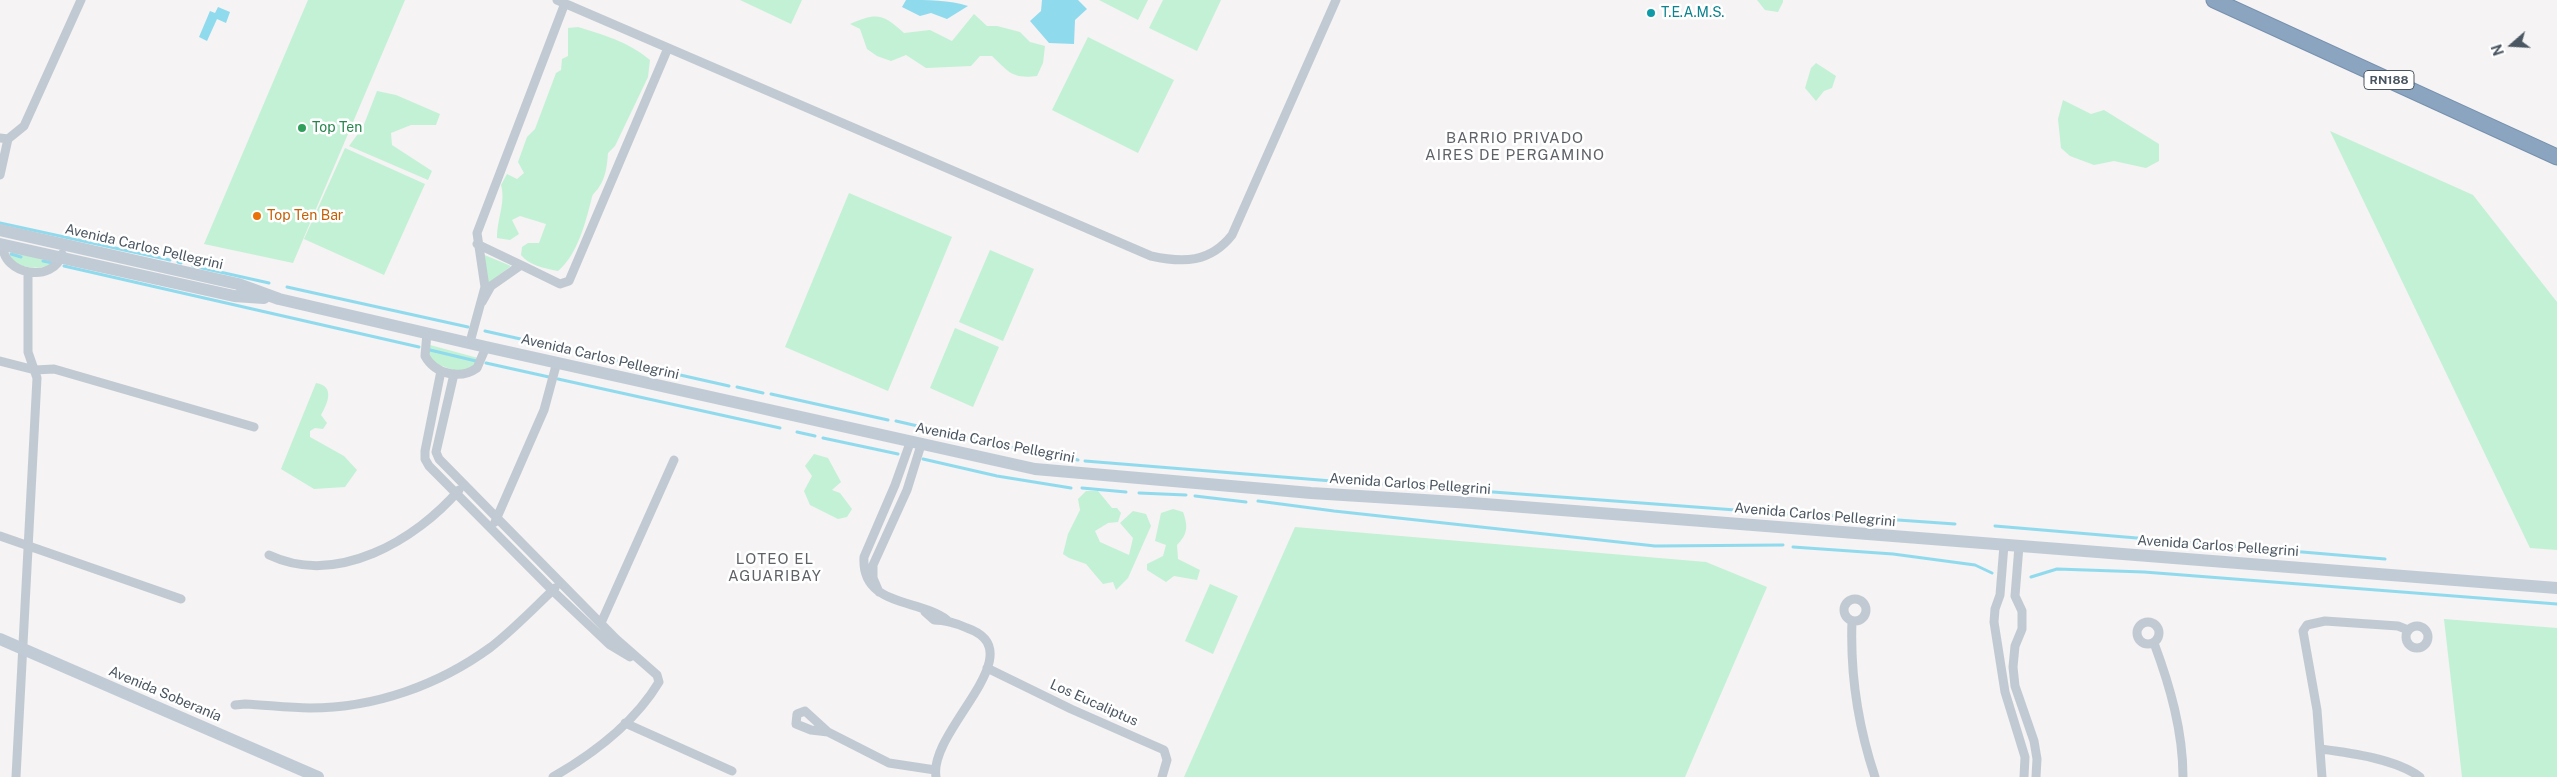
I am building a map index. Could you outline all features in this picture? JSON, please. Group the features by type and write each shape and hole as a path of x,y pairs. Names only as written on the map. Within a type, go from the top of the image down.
{"highway":[{"name":"RN188","path":"2214,0 2557,157"}],"main road":[{"name":"Avenida Carlos Pellegrini","path":"0,230 238,284 279,299 486,347 915,444 1035,469 2557,588"},
{"name":"Avenida Carlos Pellegrini","path":"1,244 234,296 279,299"},
{"name":"Avenida Soberanía","path":"0,639 318,777"}],"street":[{"path":"0,175 4,139 24,126 81,0"},
{"path":"470,342 485,287 476,244 476,233 561,2 1150,256 1170,260 1189,260 1213,254 1223,247 1232,235 1336,0"},
{"path":"476,244 560,284 569,281 668,48"},
{"path":"1,244 7,259 14,266 28,272 50,271 57,266 64,244"},
{"path":"482,302 491,286 521,265"},
{"path":"16,777 36,378 28,352 28,272"},
{"path":"427,333 425,356 433,367 441,371 454,374 472,372 477,368 486,347"},
{"path":"0,361 35,370 54,369 254,427"},
{"path":"492,529 544,410 557,362"},
{"path":"441,371 425,459 553,591 610,645 650,669"},
{"path":"454,374 436,452 439,459 616,639 657,675 659,682 650,698 625,723 592,752 553,777"},
{"path":"828,732 889,763 935,774 936,759 942,743 974,696 991,655 986,638 980,632 947,620 937,613 925,612 879,592 869,584 863,570 864,557 915,444"},
{"path":"879,592 873,578 873,564 907,490 915,444"},
{"path":"601,623 674,460"},
{"path":"269,555 279,560 310,565 344,563 368,555 399,541 424,523 463,484"},
{"path":"0,536 181,599"},
{"path":"2004,545 2000,595 1994,615 2005,692 2025,757 2024,777"},
{"path":"2019,546 2015,596 2022,611 2022,628 2015,646 2013,667 2015,686 2034,741 2037,759 2036,777"},
{"path":"235,705 310,708 346,706 411,690 439,678 477,656 514,627 561,583"},
{"path":"2000,595 2015,596"},
{"path":"1852,621 1851,655 1853,687 1866,749 1875,777"},
{"path":"2322,777 2317,710 2303,631 2308,625 2325,621 2398,626 2408,630"},
{"path":"2154,643 2172,698 2180,736 2183,777"},
{"path":"1997,645 2015,646"},
{"name":"Los Eucaliptus","path":"987,668 1071,709 1164,750 1167,760 1162,777"},
{"path":"625,723 732,771"},
{"path":"2321,749 2362,756 2414,773 2420,777"}],"green space":[{"name":"Top Ten","path":"308,0 405,0 293,263 204,244"},
{"path":"740,0 802,0 791,24"},
{"path":"1099,0 1148,0 1138,20"},
{"path":"1163,0 1221,0 1197,51 1149,28"},
{"path":"1757,0 1783,0 1783,2 1778,12 1765,10"},
{"path":"974,14 987,26 997,26 1020,32 1030,42 1045,46 1043,63 1037,76 1016,75 992,56 980,56 971,66 926,68 906,55 891,61 877,56 867,49 860,29 850,24 867,18 879,17 891,22 904,33 930,30 952,41"},
{"path":"578,27 607,36 634,48 650,60 648,77 615,146 608,153 605,175 593,196 580,237 571,256 558,271 533,264 521,255 522,247 528,243 539,243 546,224 520,216 512,220 519,234 510,240 497,238 497,231 502,204 501,185 507,174 517,179 524,173 518,162 527,137 535,129 556,73 561,70 562,59 568,56 568,28"},
{"path":"1088,37 1174,80 1138,153 1052,110"},
{"path":"1816,63 1836,76 1832,88 1824,91 1816,101 1805,88 1811,68"},
{"path":"377,91 396,95 440,114 436,125 411,125 391,133 392,145 432,171 428,180 349,146 363,127"},
{"path":"2063,100 2091,114 2104,110 2159,144 2159,161 2146,168 2114,161 2094,165 2070,156 2061,148 2058,119"},
{"path":"2330,131 2473,195 2557,302 2557,550 2530,548"},
{"path":"345,148 425,184 384,275 304,239"},
{"path":"849,193 952,237 888,391 785,347"},
{"path":"990,250 1034,269 1003,341 959,322"},
{"path":"14,252 53,262 52,265 41,267 23,266 14,261 10,256 10,253"},
{"path":"482,254 511,266 487,284"},
{"path":"955,328 999,347 973,407 930,388"},
{"path":"430,345 478,358 475,365 470,369 463,371 448,368 429,358 428,348"},
{"path":"316,383 322,385 328,391 328,400 321,415 327,423 323,429 315,428 310,431 310,437 344,456 357,470 345,487 314,489 281,469"},
{"path":"814,454 828,458 841,482 832,490 840,493 852,509 847,517 838,519 810,505 804,491 812,476 805,466"},
{"path":"1086,491 1098,491 1112,508 1117,508 1121,513 1118,522 1108,523 1095,531 1100,542 1129,555 1133,538 1120,523 1133,511 1146,514 1151,526 1128,578 1116,590 1113,582 1103,584 1086,564 1063,554 1068,534 1080,510 1078,499"},
{"path":"1173,509 1183,512 1186,522 1185,533 1177,545 1178,559 1200,570 1197,580 1174,576 1166,582 1147,570 1147,564 1163,556 1166,545 1155,541 1161,513"},
{"path":"1295,527 1706,562 1767,587 1685,777 1184,777"},
{"path":"1210,584 1238,596 1213,654 1185,641"},
{"path":"2444,619 2557,628 2557,777 2462,777"}],"water":[{"path":"906,0 946,1 968,6 947,19 931,13 920,16 902,7"},
{"path":"1042,0 1078,0 1087,9 1075,20 1074,44 1049,43 1030,21 1041,11"},
{"path":"218,7 230,12 226,23 217,19 207,41 199,37 210,11 215,13"}],"waterway":[{"path":"0,223 170,260"},
{"path":"11,254 21,257"},
{"path":"43,261 53,263"},
{"path":"64,266 419,347"},
{"path":"193,266 269,283"},
{"path":"287,287 468,327"},
{"path":"485,331 729,386"},
{"path":"430,350 476,361"},
{"path":"486,363 549,377"},
{"path":"558,379 780,428"},
{"path":"737,387 763,393"},
{"path":"771,394 888,420"},
{"path":"896,421 974,439"},
{"path":"797,432 815,436"},
{"path":"823,438 898,454"},
{"path":"990,443 1024,450"},
{"path":"1041,453 1078,460"},
{"path":"923,459 997,476 1071,488"},
{"path":"1085,461 1332,481"},
{"path":"1345,481 1803,515 1845,516"},
{"path":"1082,488 1126,492"},
{"path":"1139,493 1186,495"},
{"path":"1195,496 1246,502"},
{"path":"1258,501 1655,546 1783,545"},
{"path":"1855,517 1955,524"},
{"path":"1995,526 2385,559"},
{"path":"1793,547 1893,554 1975,565 1992,573"},
{"path":"2031,577 2057,569 2144,572 2557,604"}],"place":[{"name":"T.E.A.M.S.","path":"1651,13"},
{"name":"Top Ten","path":"302,128"},
{"name":"Top Ten Bar","path":"257,216"}],"district":[{"name":"BARRIO PRIVADO AIRES DE PERGAMINO","path":"1515,146"},
{"name":"LOTEO EL AGUARIBAY","path":"775,568"}]}
